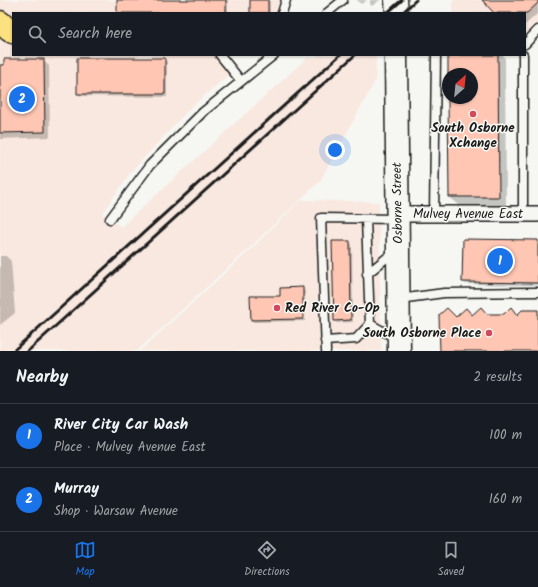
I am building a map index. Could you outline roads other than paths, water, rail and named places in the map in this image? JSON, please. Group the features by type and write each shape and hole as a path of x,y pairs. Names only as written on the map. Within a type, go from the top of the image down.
{"main road":[{"path":"396,0 396,12"},
{"path":"0,22 12,32"},
{"name":"Osborne Street","path":"396,56 399,345"}],"street":[{"path":"0,38 12,38"},
{"name":"Mulvey Avenue East","path":"398,217 434,214 538,214"}],"lane":[{"path":"282,12 286,0"},
{"path":"328,12 344,0"},
{"path":"526,43 538,30"},
{"path":"221,56 241,81"},
{"path":"110,220 150,165 203,112 273,56"},
{"path":"434,214 436,56"},
{"path":"523,56 523,214"},
{"path":"326,351 321,218 366,219 398,217"},
{"path":"325,341 356,339 370,324 366,219"},
{"path":"367,274 398,248"},
{"path":"399,299 444,293 538,292"},
{"path":"370,324 399,345"}],"railway":[{"path":"388,12 402,0"},
{"path":"403,12 416,0"},
{"path":"13,351 339,56"},
{"path":"28,351 354,56"}],"place":[{"name":"Murray","path":"22,99"},
{"name":"South Osborne Xchange","path":"473,114"},
{"name":"River City Car Wash","path":"500,261"},
{"name":"Red River Co-Op","path":"277,308"},
{"name":"South Osborne Place","path":"489,333"}]}
